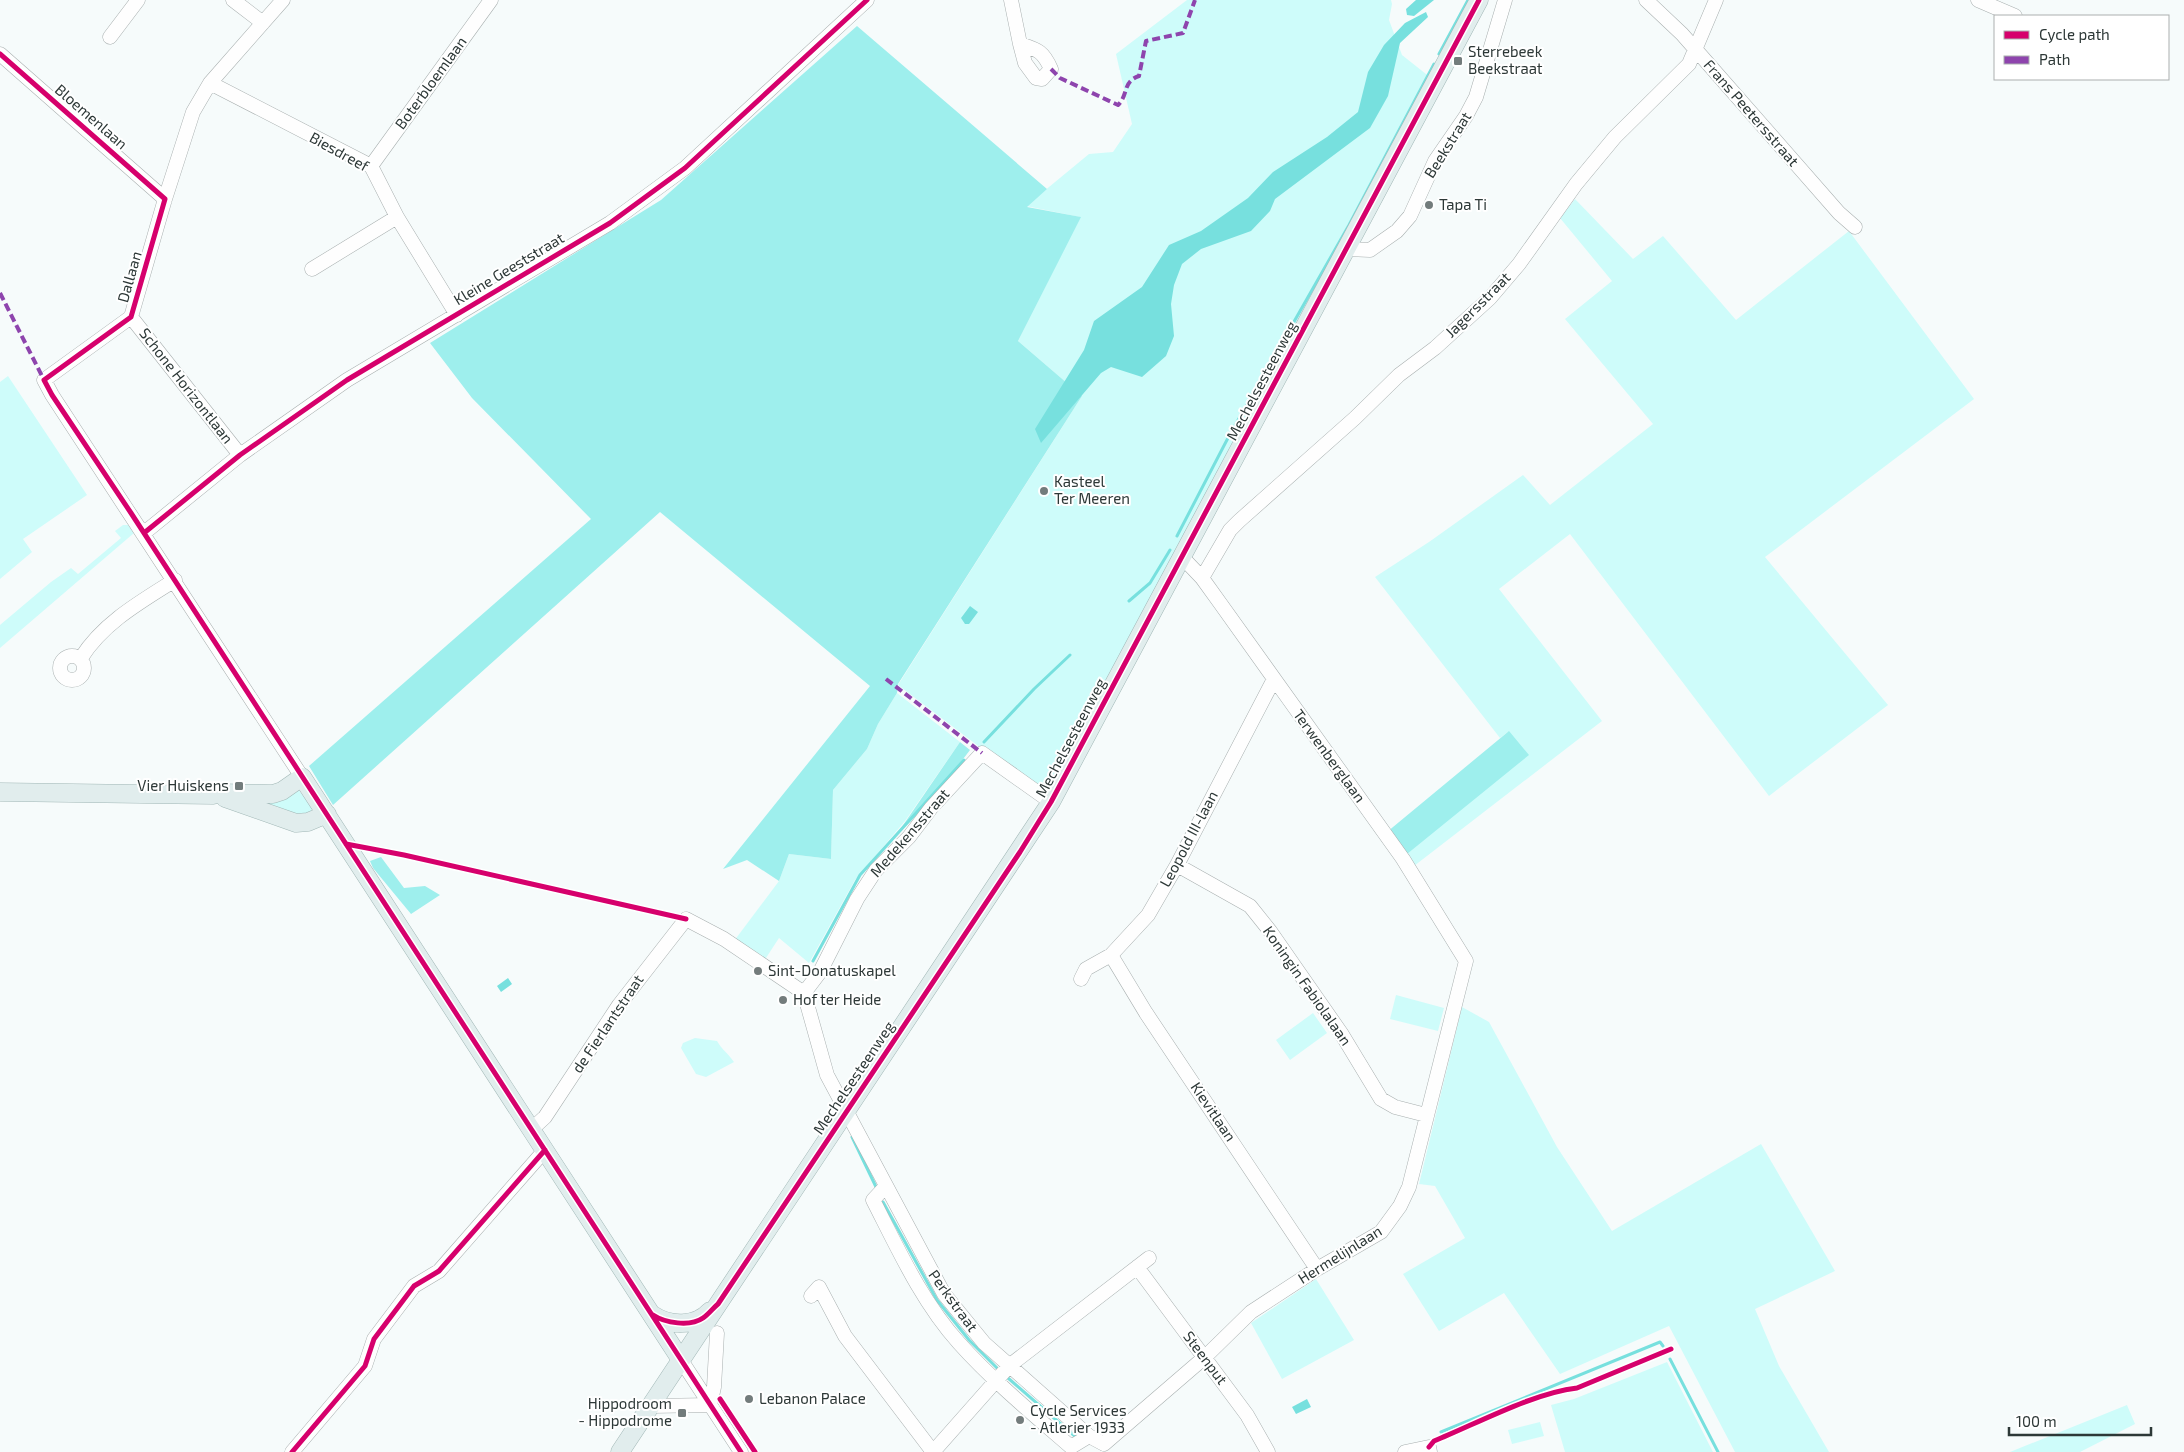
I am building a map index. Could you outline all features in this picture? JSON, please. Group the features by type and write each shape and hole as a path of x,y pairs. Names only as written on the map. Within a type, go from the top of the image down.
{"main road":[{"name":"Mechelsesteenweg","path":"620,1452 1051,802 1479,0"},
{"name":"Mechelsesteenweg","path":"1397,156 1433,100 1477,19 1485,0"},
{"path":"218,795 222,793 273,794 282,791 302,777 681,1360"},
{"path":"0,792 218,795 296,823 308,822 327,814"},
{"path":"652,1315 666,1322 695,1321 705,1317 718,1304"}],"street":[{"path":"110,38 138,0"},
{"path":"233,0 263,23"},
{"name":"Dallaan","path":"144,533 52,395 44,380 132,317 164,199 193,112 210,83 283,0"},
{"name":"Boterbloemlaan","path":"371,166 491,0"},
{"name":"Kleine Geeststraat","path":"144,533 240,455 347,380 610,223 685,168 867,0"},
{"path":"1011,0 1020,44"},
{"name":"Beekstraat","path":"1347,249 1370,250 1397,231 1410,216 1435,161 1471,108 1505,0"},
{"name":"Frans Peetersstraat","path":"1646,0 1694,47 1839,213 1855,227"},
{"name":"Jagersstraat","path":"1202,578 1230,530 1239,521 1355,418 1399,375 1435,348 1490,298 1519,264 1576,184 1615,137 1688,64 1716,0"},
{"path":"1978,0 2013,15"},
{"name":"Bloemenlaan","path":"0,54 164,199"},
{"name":"Biesdreef","path":"210,83 371,166 397,217 457,315"},
{"path":"312,269 397,217"},
{"name":"Schone Horizontlaan","path":"132,317 240,455"},
{"path":"144,533 302,777"},
{"name":"Terwenberglaan","path":"1182,557 1202,578 1403,859 1466,961"},
{"path":"81,658 92,641 126,611 175,580"},
{"name":"Leopold III-laan","path":"1081,979 1086,969 1110,955 1148,915 1177,865 1274,679"},
{"name":"Medekensstraat","path":"804,993 820,972 862,892 876,870 909,837 931,808 982,753 1051,802"},
{"name":"Koningin Fabiolalaan","path":"1177,865 1250,906 1335,1025 1382,1099 1395,1108 1426,1115"},
{"name":"de Fierlantstraat","path":"532,1129 546,1116 619,1005 686,919 724,939 804,993"},
{"name":"Kievitlaan","path":"1110,955 1146,1013 1317,1269"},
{"name":"Hermelijnlaan","path":"1103,1448 1205,1357 1251,1312 1317,1269 1381,1232 1400,1206 1409,1187 1466,961"},
{"name":"Perkstraat","path":"804,993 825,1069 846,1112 944,1294 984,1343 1103,1448"},
{"path":"292,1452 365,1366 374,1339 414,1286 439,1271 545,1150"},
{"path":"886,1186 873,1200 904,1261 934,1310 958,1342 995,1380 1071,1447 1089,1436"},
{"path":"811,1296 819,1287 845,1336 933,1452 1009,1366 1149,1258"},
{"name":"Steenput","path":"1137,1267 1247,1415 1268,1452"},
{"path":"710,1405 714,1387 717,1333"},
{"path":"681,1360 741,1452"},
{"path":"651,1406 710,1405"},
{"path":"1405,1452 1429,1449"}],"shaded area":[{"path":"1187,0 1391,0 1389,20 1402,55 1431,78 1044,796 898,685 1082,396 1018,341 1080,217 1026,206 1089,154 1113,152 1132,124 1116,54"},
{"path":"1416,0 1434,0 1414,16 1407,15 1406,9"},
{"path":"1426,12 1428,17 1400,43 1388,96 1370,128 1275,199 1270,211 1251,231 1201,249 1182,264 1174,285 1171,304 1174,336 1166,356 1142,377 1111,367 1101,373 1041,443 1035,429 1084,350 1094,321 1142,287 1169,245 1201,231 1248,198 1273,172 1327,137 1358,112 1368,72 1384,45 1405,23"},
{"path":"857,26 1047,189 1027,207 1081,217 1018,341 1082,396 898,684 897,693 878,724 867,749 833,790 831,859 789,854 779,881 747,860 723,869 870,686 660,512 333,805 309,766 591,519 472,398 430,343 661,200"},
{"path":"1575,199 1633,259 1663,236 1736,320 1849,231 1974,399 1765,557 1888,705 1769,796 1570,534 1499,589 1602,721 1414,866 1407,854 1509,731 1500,738 1375,577 1429,542 1523,475 1550,505 1653,424 1565,319 1612,281 1560,218"},
{"path":"8,376 87,495 23,539 32,552 0,579 0,382"},
{"path":"123,525 128,525 134,533 0,648 0,625 51,582 71,568 78,574 121,538 115,531"},
{"path":"970,606 978,612 969,624 965,624 961,618"},
{"path":"897,693 960,742 905,821 855,880 809,963 779,938 764,961 734,941 779,881 789,854 831,859 833,790 867,749 878,724"},
{"path":"1509,731 1529,755 1407,854 1387,832"},
{"path":"960,742 970,750 931,801 895,837"},
{"path":"298,789 312,808 308,819 253,801"},
{"path":"381,857 404,888 425,886 440,895 411,914 373,868 370,861"},
{"path":"508,978 512,984 501,992 497,986"},
{"path":"1396,995 1444,1008 1438,1031 1390,1019"},
{"path":"1462,1007 1489,1022 1557,1147 1612,1231 1761,1144 1835,1271 1755,1309 1779,1366 1829,1452 1735,1452 1669,1326 1560,1374 1504,1293 1439,1331 1403,1274 1465,1238 1435,1186 1419,1184"},
{"path":"1313,1013 1327,1033 1290,1060 1276,1040"},
{"path":"695,1038 717,1041 734,1062 706,1077 696,1074 681,1048 683,1043"},
{"path":"1316,1279 1354,1340 1282,1379 1251,1323"},
{"path":"1667,1362 1713,1452 1565,1452 1551,1405 1574,1399"},
{"path":"1307,1399 1311,1407 1296,1414 1292,1407"},
{"path":"2127,1405 2135,1424 2080,1452 2010,1452"},
{"path":"1540,1422 1544,1436 1512,1444 1508,1430"}],"waterway":[{"path":"1439,54 1468,0"},
{"path":"1177,536 1229,436 1349,225 1434,64"},
{"path":"1129,601 1150,583 1170,550"},
{"path":"984,742 1034,689 1070,655"},
{"path":"813,961 860,875 964,760"},
{"path":"852,1137 877,1189"},
{"path":"883,1202 937,1300 969,1340 999,1370"},
{"path":"1441,1432 1660,1342 1663,1346"},
{"path":"1670,1359 1718,1452"},
{"path":"1008,1378 1077,1438"}],"marked path":[{"path":"1051,69 1060,78 1118,105 1124,97 1130,82 1139,76 1146,41 1183,33 1195,0"},
{"path":"0,293 44,380"},
{"path":"886,679 982,753"}],"cycle path":[{"path":"144,533 240,455 347,380 610,223 685,168 867,0"},
{"path":"653,1315 678,1323 698,1321 718,1304 1020,852 1051,802 1479,0"},
{"path":"0,54 165,199 131,317 44,380 741,1452"},
{"path":"346,844 404,855 686,919"},
{"path":"292,1452 365,1366 374,1339 414,1286 439,1271 545,1150"},
{"path":"1429,1447 1434,1441 1523,1402 1577,1388 1671,1349"},
{"path":"720,1399 755,1452"}],"place":[{"name":"Sterrebeek Beekstraat","path":"1458,61"},
{"name":"Tapa Ti","path":"1429,205"},
{"name":"Kasteel Ter Meeren","path":"1044,491"},
{"name":"Vier Huiskens","path":"239,786"},
{"name":"Sint-Donatuskapel","path":"758,971"},
{"name":"Hof ter Heide","path":"783,1000"},
{"name":"Lebanon Palace","path":"749,1399"},
{"name":"Hippodroom - Hippodrome","path":"682,1413"},
{"name":"Cycle Services - Atlerier 1933","path":"1020,1420"}]}
